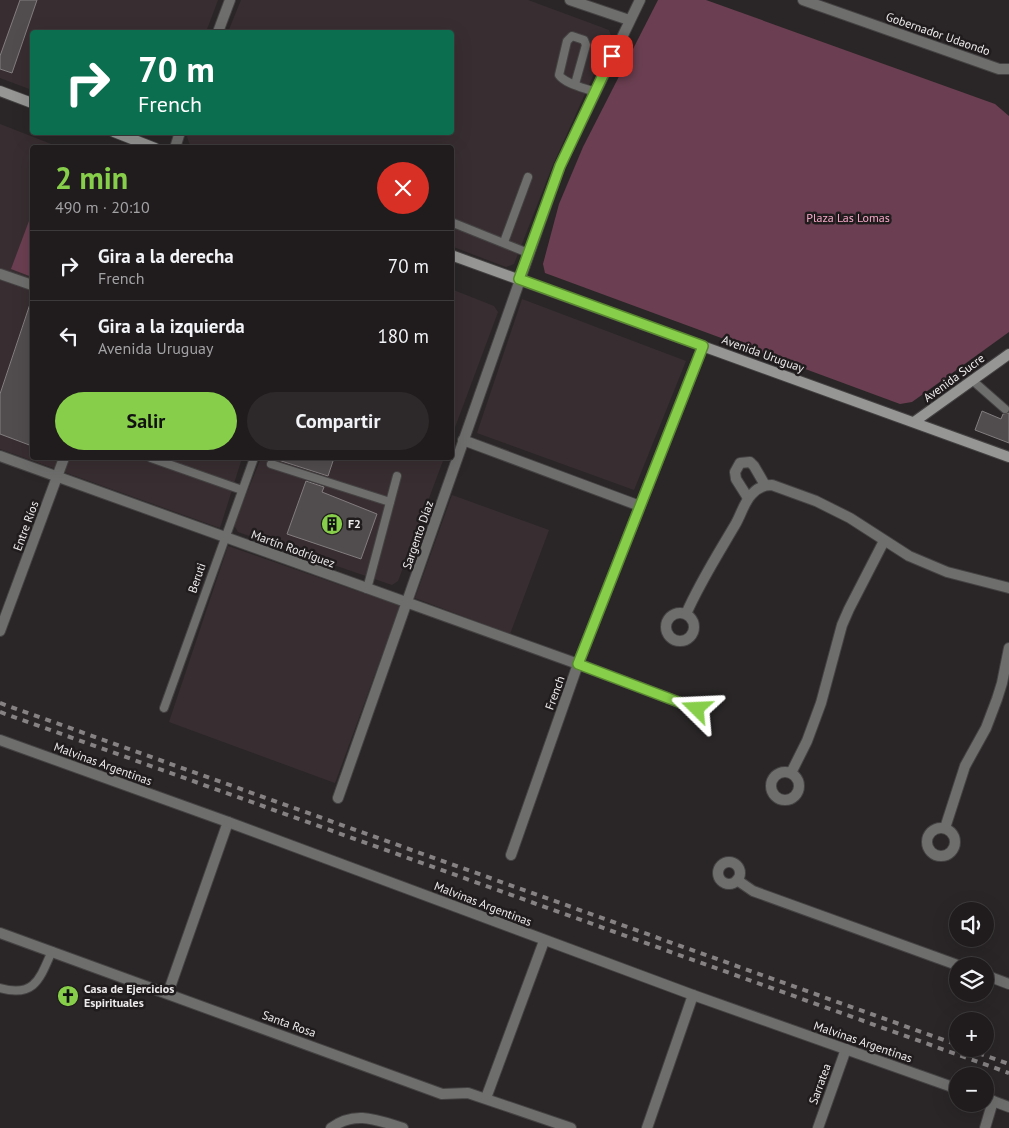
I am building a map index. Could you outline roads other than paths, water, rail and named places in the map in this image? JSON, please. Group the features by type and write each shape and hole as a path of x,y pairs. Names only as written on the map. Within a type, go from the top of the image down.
{"main road":[{"path":"0,91 30,102"},
{"path":"122,135 147,145"},
{"name":"Avenida Uruguay","path":"454,256 1009,457"},
{"name":"Avenida Sucre","path":"914,422 1009,354"}],"street":[{"path":"219,30 230,0"},
{"path":"570,0 629,20"},
{"name":"Sargento Díaz","path":"338,798 560,166 640,0"},
{"name":"Gobernador Udaondo","path":"803,0 1000,69 1009,69"},
{"path":"0,274 30,285"},
{"name":"French","path":"510,855 578,664 703,346"},
{"path":"463,440 640,506"},
{"name":"Martín Rodríguez","path":"0,456 578,664 697,709"},
{"name":"Entre Ríos","path":"0,631 63,460"},
{"path":"748,498 736,479 736,467 740,463 750,462 765,485"},
{"path":"686,614 700,584 741,514 748,498 759,487 765,485 772,485 816,501 850,518 909,556 948,572 1009,588"},
{"path":"791,773 807,741 821,703 842,625 884,541"},
{"path":"945,828 965,766 986,728 997,700 1009,648"},
{"name":"Malvinas Argentinas","path":"0,740 228,822 544,941 949,1085"},
{"path":"168,993 228,822"},
{"path":"737,880 753,891 949,962"},
{"name":"Santa Rosa","path":"0,933 442,1094 468,1093 571,1128"},
{"path":"486,1098 544,941"},
{"path":"994,978 1009,984"},
{"path":"648,1128 693,995"},
{"name":"Sarratea","path":"818,1128 846,1049"},
{"path":"994,1102 1009,1107"},
{"path":"985,1128 987,1112"},
{"path":"331,1128 341,1120 357,1117 377,1120 403,1128"}],"lane":[{"path":"575,84 586,46 584,40 572,36 567,41 558,71 561,79 595,92"},
{"path":"504,242 528,178"},
{"path":"454,223 528,253"},
{"path":"972,380 1005,409"},
{"path":"157,460 242,490"},
{"name":"Beruti","path":"164,708 253,460"},
{"path":"271,464 390,502"},
{"path":"367,589 397,476"},
{"path":"0,988 18,992 39,981 52,951"}],"railway":[{"path":"0,703 949,1042"},
{"path":"0,712 1009,1073"},
{"path":"989,1057 1009,1064"}],"place":[{"name":"F2","path":"332,524"},
{"name":"Casa de Ejercicios Espirituales","path":"68,996"}],"park label":[{"name":"Plaza Las Lomas","path":"848,218"}]}
